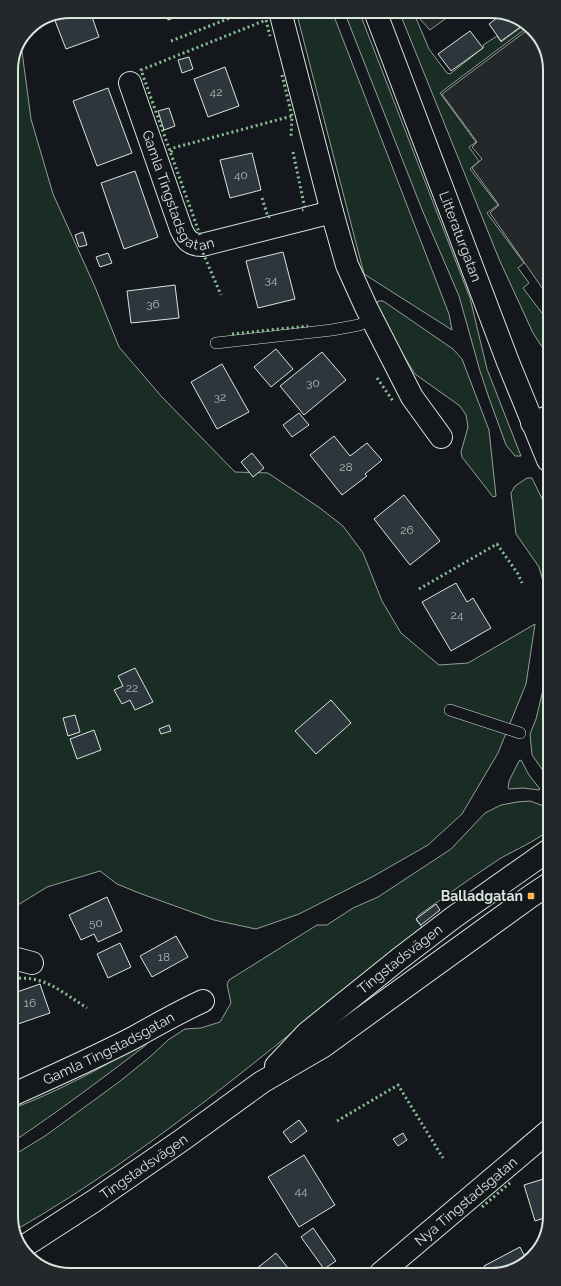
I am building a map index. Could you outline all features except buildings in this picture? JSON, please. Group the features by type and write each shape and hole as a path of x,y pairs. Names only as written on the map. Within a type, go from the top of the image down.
{"street":[{"path":"282,18 332,212 348,264 372,319 412,397 441,437"},
{"name":"Litteraturgatan","path":"378,18 540,420 543,435"},
{"name":"Gamla Tingstadsgatan","path":"130,83 181,230 191,244 202,245 332,212"},
{"name":"Tingstadsvägen","path":"262,1082 307,1033 448,922 543,854"},
{"name":"Tingstadsvägen","path":"27,1245 101,1197 262,1082 322,1047 543,888"},
{"name":"Gamla Tingstadsgatan","path":"18,1092 76,1066 203,1001"},
{"name":"Nya Tingstadsgatan","path":"387,1268 543,1136"}],"lane":[{"path":"216,343 332,330 359,325 372,319"},
{"path":"450,710 520,733"}],"green space":[{"path":"298,18 335,18 449,314 452,330 364,274"},
{"path":"347,18 362,18 470,298 487,369 521,456 515,456 506,445 480,371 459,296 423,212"},
{"path":"402,18 416,18 429,49 447,73 450,74 484,47 483,45 497,36 501,42 520,28 524,30 440,93 476,142 469,147 479,161 470,169 498,205 487,213 524,263 518,268 529,283 523,288 543,314 543,348 533,333 499,259"},
{"path":"22,51 31,119 53,194 95,287 119,347 162,397 235,472 268,473 320,508 343,526 363,553 382,601 401,633 439,665 468,663 535,624 526,684 498,753 462,814 428,845 372,877 299,914 256,929 214,920 139,893 117,884 100,871 47,887 18,905 18,67"},
{"path":"378,301 383,301 453,349 462,359 489,430 496,496 493,497 462,457 461,452 468,427 466,415 460,406 415,374 381,319 377,304"},
{"path":"527,478 532,478 543,501 543,581 539,567 516,534 511,493 515,486"},
{"path":"543,690 543,771 532,755 530,734 536,719"},
{"path":"521,760 529,775 540,789 539,790 508,788 509,781 519,761"},
{"path":"530,801 543,806 543,834 501,858 419,915 416,920 422,927 224,1087 121,1163 69,1198 20,1228 18,1222 18,1153 45,1136 119,1082 168,1040 185,1029 201,1028 220,1022 231,1003 227,984 229,980 317,925 327,925 353,908 378,897 451,849 485,813 501,805"},
{"path":"146,1041 148,1042 114,1070 18,1138 18,1106 82,1078"}],"shaded area":[{"path":"419,18 446,18 430,30"},
{"path":"526,31 538,47 543,64 543,289 490,213 499,205 472,168 482,159 472,147 477,142 442,94"}],"hedge":[{"path":"171,41 230,18"},
{"path":"200,235 141,70 266,20 270,36"},
{"path":"282,75 292,116 291,137"},
{"path":"171,152 173,148 292,116"},
{"path":"293,152 305,209 302,210"},
{"path":"262,198 268,217 271,216"},
{"path":"203,253 221,295"},
{"path":"232,334 308,326"},
{"path":"377,378 393,401"},
{"path":"419,589 497,544 518,574 522,583"},
{"path":"18,979 34,979 44,982 87,1008"},
{"path":"337,1121 398,1085 443,1158"},
{"path":"482,1207 510,1183"}],"place":[{"name":"Balladgatan","path":"531,896"}]}
